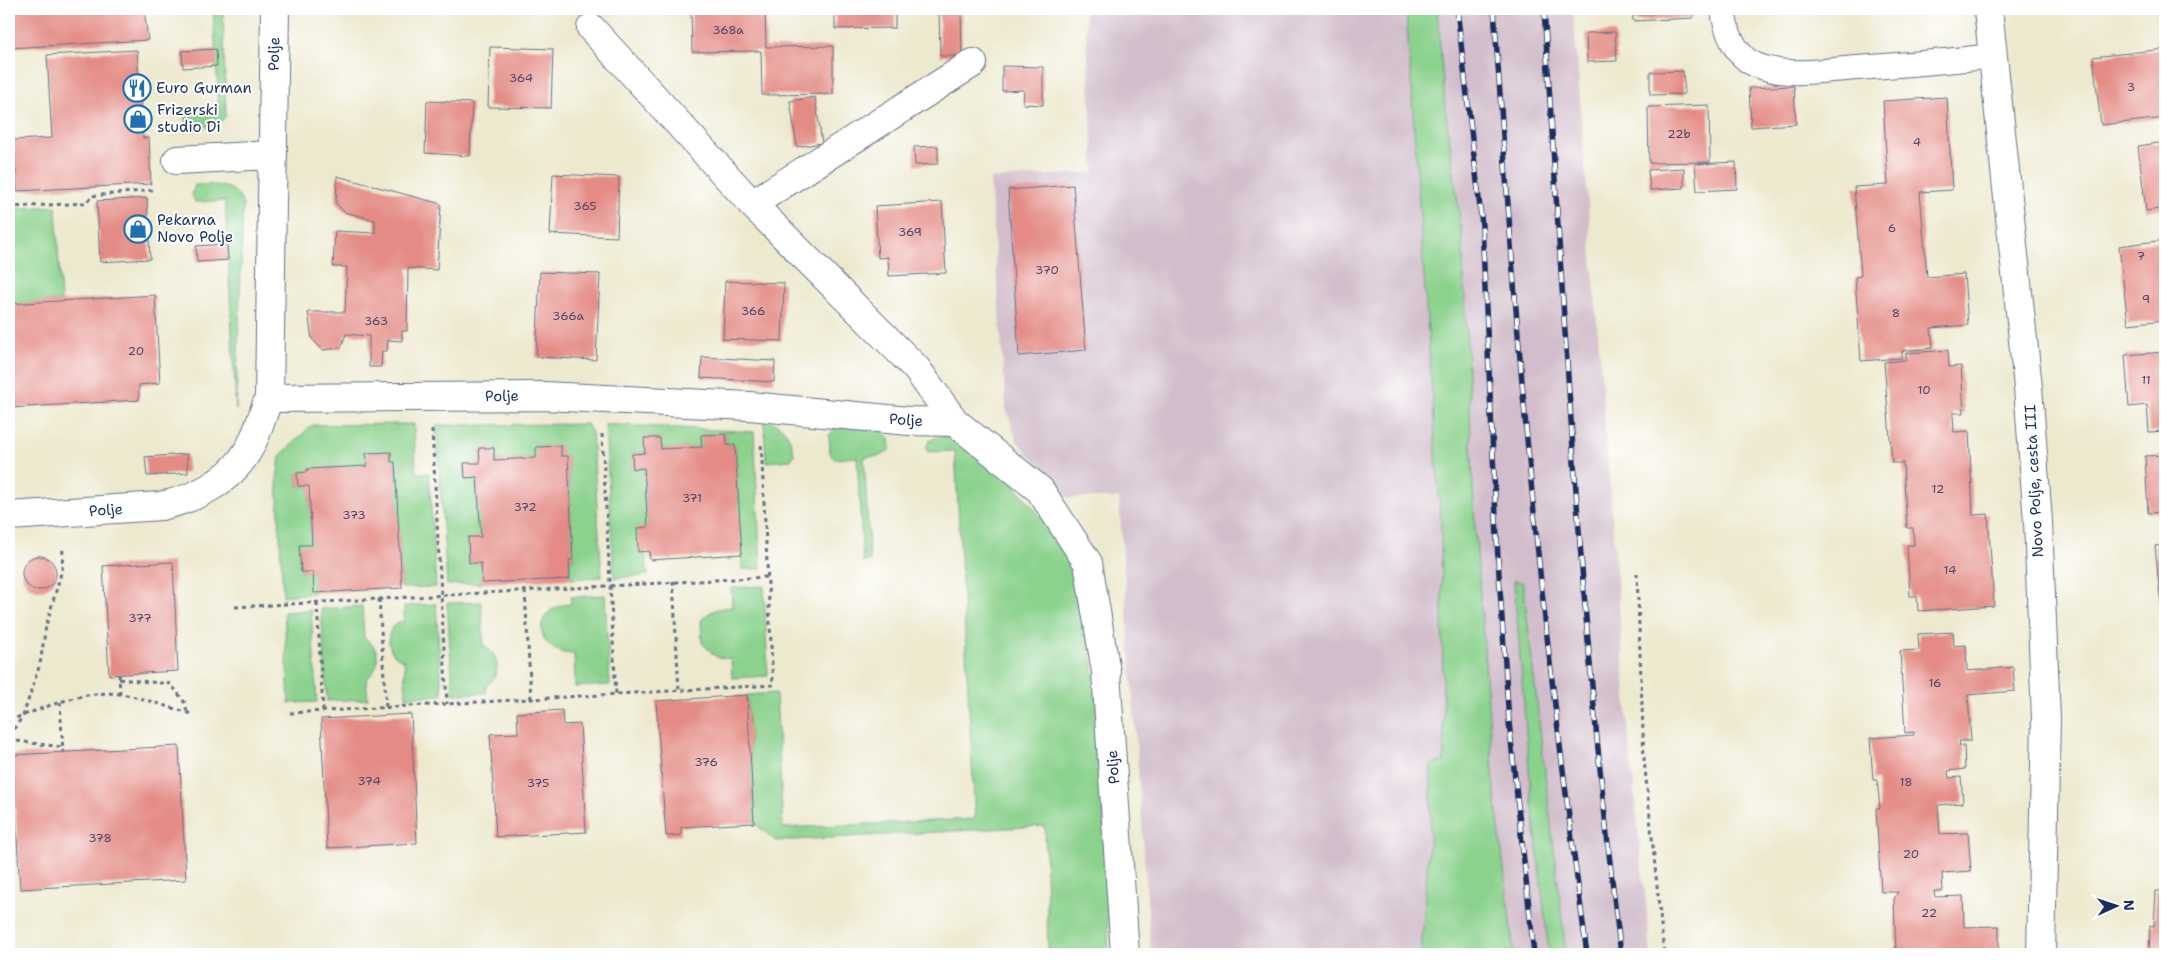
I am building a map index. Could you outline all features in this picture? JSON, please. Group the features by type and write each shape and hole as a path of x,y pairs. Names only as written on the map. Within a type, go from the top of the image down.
{"street":[{"name":"Polje","path":"9,516 161,506 180,502 212,487 232,471 248,452 269,398 275,9"},
{"name":"Novo Polje, cesta III","path":"1988,9 2027,378 2038,522 2046,719 2041,954"},
{"path":"591,28 752,204 916,368 955,422"},
{"path":"752,204 973,63"},
{"path":"177,160 273,155"},
{"name":"Polje","path":"269,398 544,396 749,406 909,421 955,422 1040,490 1088,563 1106,672 1124,954"}],"lane":[{"path":"1723,9 1724,24 1742,55 1754,64 1775,71 1794,72 1907,65 1994,56"}],"path":[{"path":"9,207 87,203 91,196 153,190"},
{"path":"432,427 448,704"},
{"path":"602,428 616,694"},
{"path":"290,713 773,685 760,435"},
{"path":"9,736 23,716 40,664 46,626 62,570 63,544"},
{"path":"1638,573 1644,759 1664,954"},
{"path":"235,607 768,577"},
{"path":"674,581 678,691"},
{"path":"525,591 531,699"},
{"path":"379,599 386,708"},
{"path":"317,603 323,711"},
{"path":"119,674 120,694"},
{"path":"119,680 171,684 186,703 187,712"},
{"path":"9,720 82,696 120,694 187,712 193,716"},
{"path":"9,740 63,750 60,702"}],"shaded area":[{"path":"1085,9 1406,9 1441,526 1444,761 1431,765 1431,815 1421,954 1151,954 1119,498 1068,498 1017,441 1006,408 990,179 1094,172"},
{"path":"1437,9 1573,9 1630,749 1651,954 1566,954 1545,781 1514,581 1531,794 1549,954 1514,954 1494,786 1475,526 1462,234 1445,107"}],"green space":[{"path":"213,9 223,9 226,115 223,120 215,125 206,127 192,126 186,121 186,113 219,110"},
{"path":"1406,9 1437,9 1445,107 1462,234 1475,526 1494,786 1514,954 1421,954 1431,815 1431,764 1444,761 1441,526"},
{"path":"195,185 224,186 236,193 243,206 236,410 225,201 195,202 192,194"},
{"path":"56,206 61,301 9,304 9,209"},
{"path":"764,420 777,424 788,436 794,455 791,460 766,462"},
{"path":"414,424 416,473 429,473 436,587 402,588 395,462 391,462 391,452 366,453 367,466 308,469 307,472 297,473 298,486 309,486 312,545 299,546 301,572 313,572 314,593 283,596 277,479 280,456 312,425"},
{"path":"587,424 592,433 602,577 570,579 569,560 573,560 568,456 561,456 561,446 536,447 536,458 494,460 493,448 479,449 480,463 465,463 477,477 481,537 468,538 469,563 481,563 482,583 447,585 436,425"},
{"path":"605,424 754,432 761,569 742,569 735,445 727,445 726,434 702,435 702,447 661,449 660,438 645,438 645,453 632,454 633,469 644,468 648,527 645,551 648,575 614,578"},
{"path":"837,427 881,430 889,438 890,449 887,452 878,456 864,457 870,561 863,562 857,457 834,459 830,453 829,435"},
{"path":"939,436 954,438 1005,474 1058,537 1074,570 1086,622 1095,680 1104,824 1109,954 1048,954 1045,826 776,841 754,823 747,695 776,693 783,828 975,819 955,451 928,452 926,448 929,441"},
{"path":"1514,580 1523,583 1566,954 1549,954 1531,794"},
{"path":"764,586 768,676 732,678 731,659 716,657 702,643 701,620 715,610 732,607 731,588"},
{"path":"605,595 610,685 575,687 574,654 561,652 551,647 544,639 543,621 548,613 557,607 571,604 571,597"},
{"path":"481,602 484,646 493,654 496,660 497,671 486,686 486,693 453,694 447,603"},
{"path":"436,604 442,695 406,697 404,660 397,657 393,652 390,646 389,633 397,623 404,621 404,606"},
{"path":"362,606 364,638 374,647 377,658 375,669 366,679 368,699 327,701 321,609"},
{"path":"311,610 317,702 289,703 284,612"}],"building":[{"path":"9,9 144,9 148,40 9,48"},
{"path":"691,9 765,9 766,47 833,46 833,94 762,95 761,51 692,52"},
{"path":"835,9 895,9 895,28 835,29"},
{"path":"939,9 961,9 962,56 940,56"},
{"path":"1632,9 1693,9 1693,18 1633,21"},
{"path":"1615,32 1617,61 1587,62 1586,33"},
{"path":"490,47 553,49 551,108 488,107"},
{"path":"216,49 217,66 183,68 182,51"},
{"path":"2165,49 2165,118 2101,125 2093,57"},
{"path":"137,50 143,138 149,138 151,184 17,191 14,140 52,138 47,55"},
{"path":"1002,66 1043,67 1043,105 1023,104 1024,90 1002,91"},
{"path":"1683,71 1685,94 1650,95 1650,72"},
{"path":"1794,86 1796,124 1751,127 1749,88"},
{"path":"815,97 822,143 797,147 790,101"},
{"path":"1947,97 1952,190 1920,192 1927,277 1964,274 1968,325 1931,328 1933,348 1902,351 1902,358 1861,361 1855,277 1861,276 1854,187 1888,185 1883,101"},
{"path":"427,101 472,103 470,156 425,153"},
{"path":"1709,105 1710,162 1649,163 1648,107"},
{"path":"2165,142 2165,208 2146,211 2138,146"},
{"path":"938,146 938,164 915,165 914,147"},
{"path":"1736,162 1737,189 1697,191 1695,164"},
{"path":"1684,168 1684,188 1650,190 1648,170"},
{"path":"553,174 619,177 617,237 550,234"},
{"path":"337,176 441,204 437,270 408,268 407,331 402,331 402,341 388,340 387,351 382,351 381,367 369,367 369,336 346,334 341,348 323,350 312,339 308,312 345,312 347,267 333,267 335,231 375,233 375,220 344,212 336,203"},
{"path":"1073,185 1086,350 1019,356 1008,190"},
{"path":"147,198 150,259 100,262 97,201"},
{"path":"942,202 946,273 889,276 888,257 878,258 875,206"},
{"path":"2165,240 2165,320 2128,324 2119,246"},
{"path":"227,244 228,260 197,262 196,246"},
{"path":"540,272 600,274 596,360 536,357"},
{"path":"725,281 784,283 782,341 723,339"},
{"path":"155,295 160,383 139,385 139,400 9,408 9,304"},
{"path":"1948,350 1949,367 1961,366 1964,413 1953,413 1954,432 1969,431 1973,515 1988,514 1994,606 1918,611 1917,596 1910,596 1907,545 1914,545 1913,528 1907,528 1903,463 1892,463 1884,362 1906,360 1906,353"},
{"path":"2165,352 2165,431 2149,432 2147,405 2129,407 2125,355"},
{"path":"702,357 775,361 774,382 701,378"},
{"path":"726,434 727,445 735,445 742,554 650,560 649,551 638,552 637,528 648,527 644,468 633,469 632,454 645,453 644,438 660,438 661,449 702,447 701,435"},
{"path":"561,446 561,456 568,456 573,560 569,560 570,579 482,583 481,563 469,563 468,537 481,537 477,477 465,478 464,463 480,463 479,448 494,448 494,460 536,458 536,447"},
{"path":"391,452 391,462 395,462 402,588 314,593 313,572 301,572 299,545 312,545 309,486 298,486 297,473 307,472 307,469 367,466 366,453"},
{"path":"187,454 188,473 147,476 145,457"},
{"path":"2165,455 2165,512 2148,513 2145,456"},
{"path":"2165,545 2165,624 2163,624 2155,546"},
{"path":"39,556 46,557 51,561 55,566 55,580 51,585 46,589 39,590 32,589 27,585 23,580 22,573 23,566 27,561 32,557"},
{"path":"173,562 178,671 109,675 103,566"},
{"path":"1953,632 1954,646 1966,645 1967,671 2013,667 2015,691 1968,695 1971,741 1959,741 1960,746 1964,745 1965,769 1948,771 1949,778 1961,777 1963,803 1938,805 1940,834 1968,833 1971,871 1942,873 1943,891 1934,891 1935,897 1963,896 1964,927 1999,926 1999,954 1896,954 1894,899 1898,892 1881,892 1876,808 1880,808 1877,780 1873,780 1870,738 1914,735 1914,732 1905,733 1900,651 1919,650 1918,634"},
{"path":"9,657 12,690 9,690"},
{"path":"747,695 754,823 681,827 681,835 666,836 656,701"},
{"path":"562,710 563,725 580,724 586,832 496,837 490,734 518,733 517,713"},
{"path":"411,714 417,843 327,848 321,719"},
{"path":"179,746 186,880 20,889 12,755"},
{"path":"2156,891 2165,891 2165,954 2149,954 2150,925 2154,926"}],"railway":[{"path":"1457,9 1482,225 1498,559 1509,722 1534,954"},
{"path":"1494,9 1518,330 1540,577 1587,954"},
{"path":"1544,9 1575,482 1595,719 1621,954"}],"place":[{"name":"Euro Gurman","path":"137,88"},
{"name":"Frizerski studio Di","path":"138,119"},
{"name":"Pekarna Novo Polje","path":"138,229"}]}
